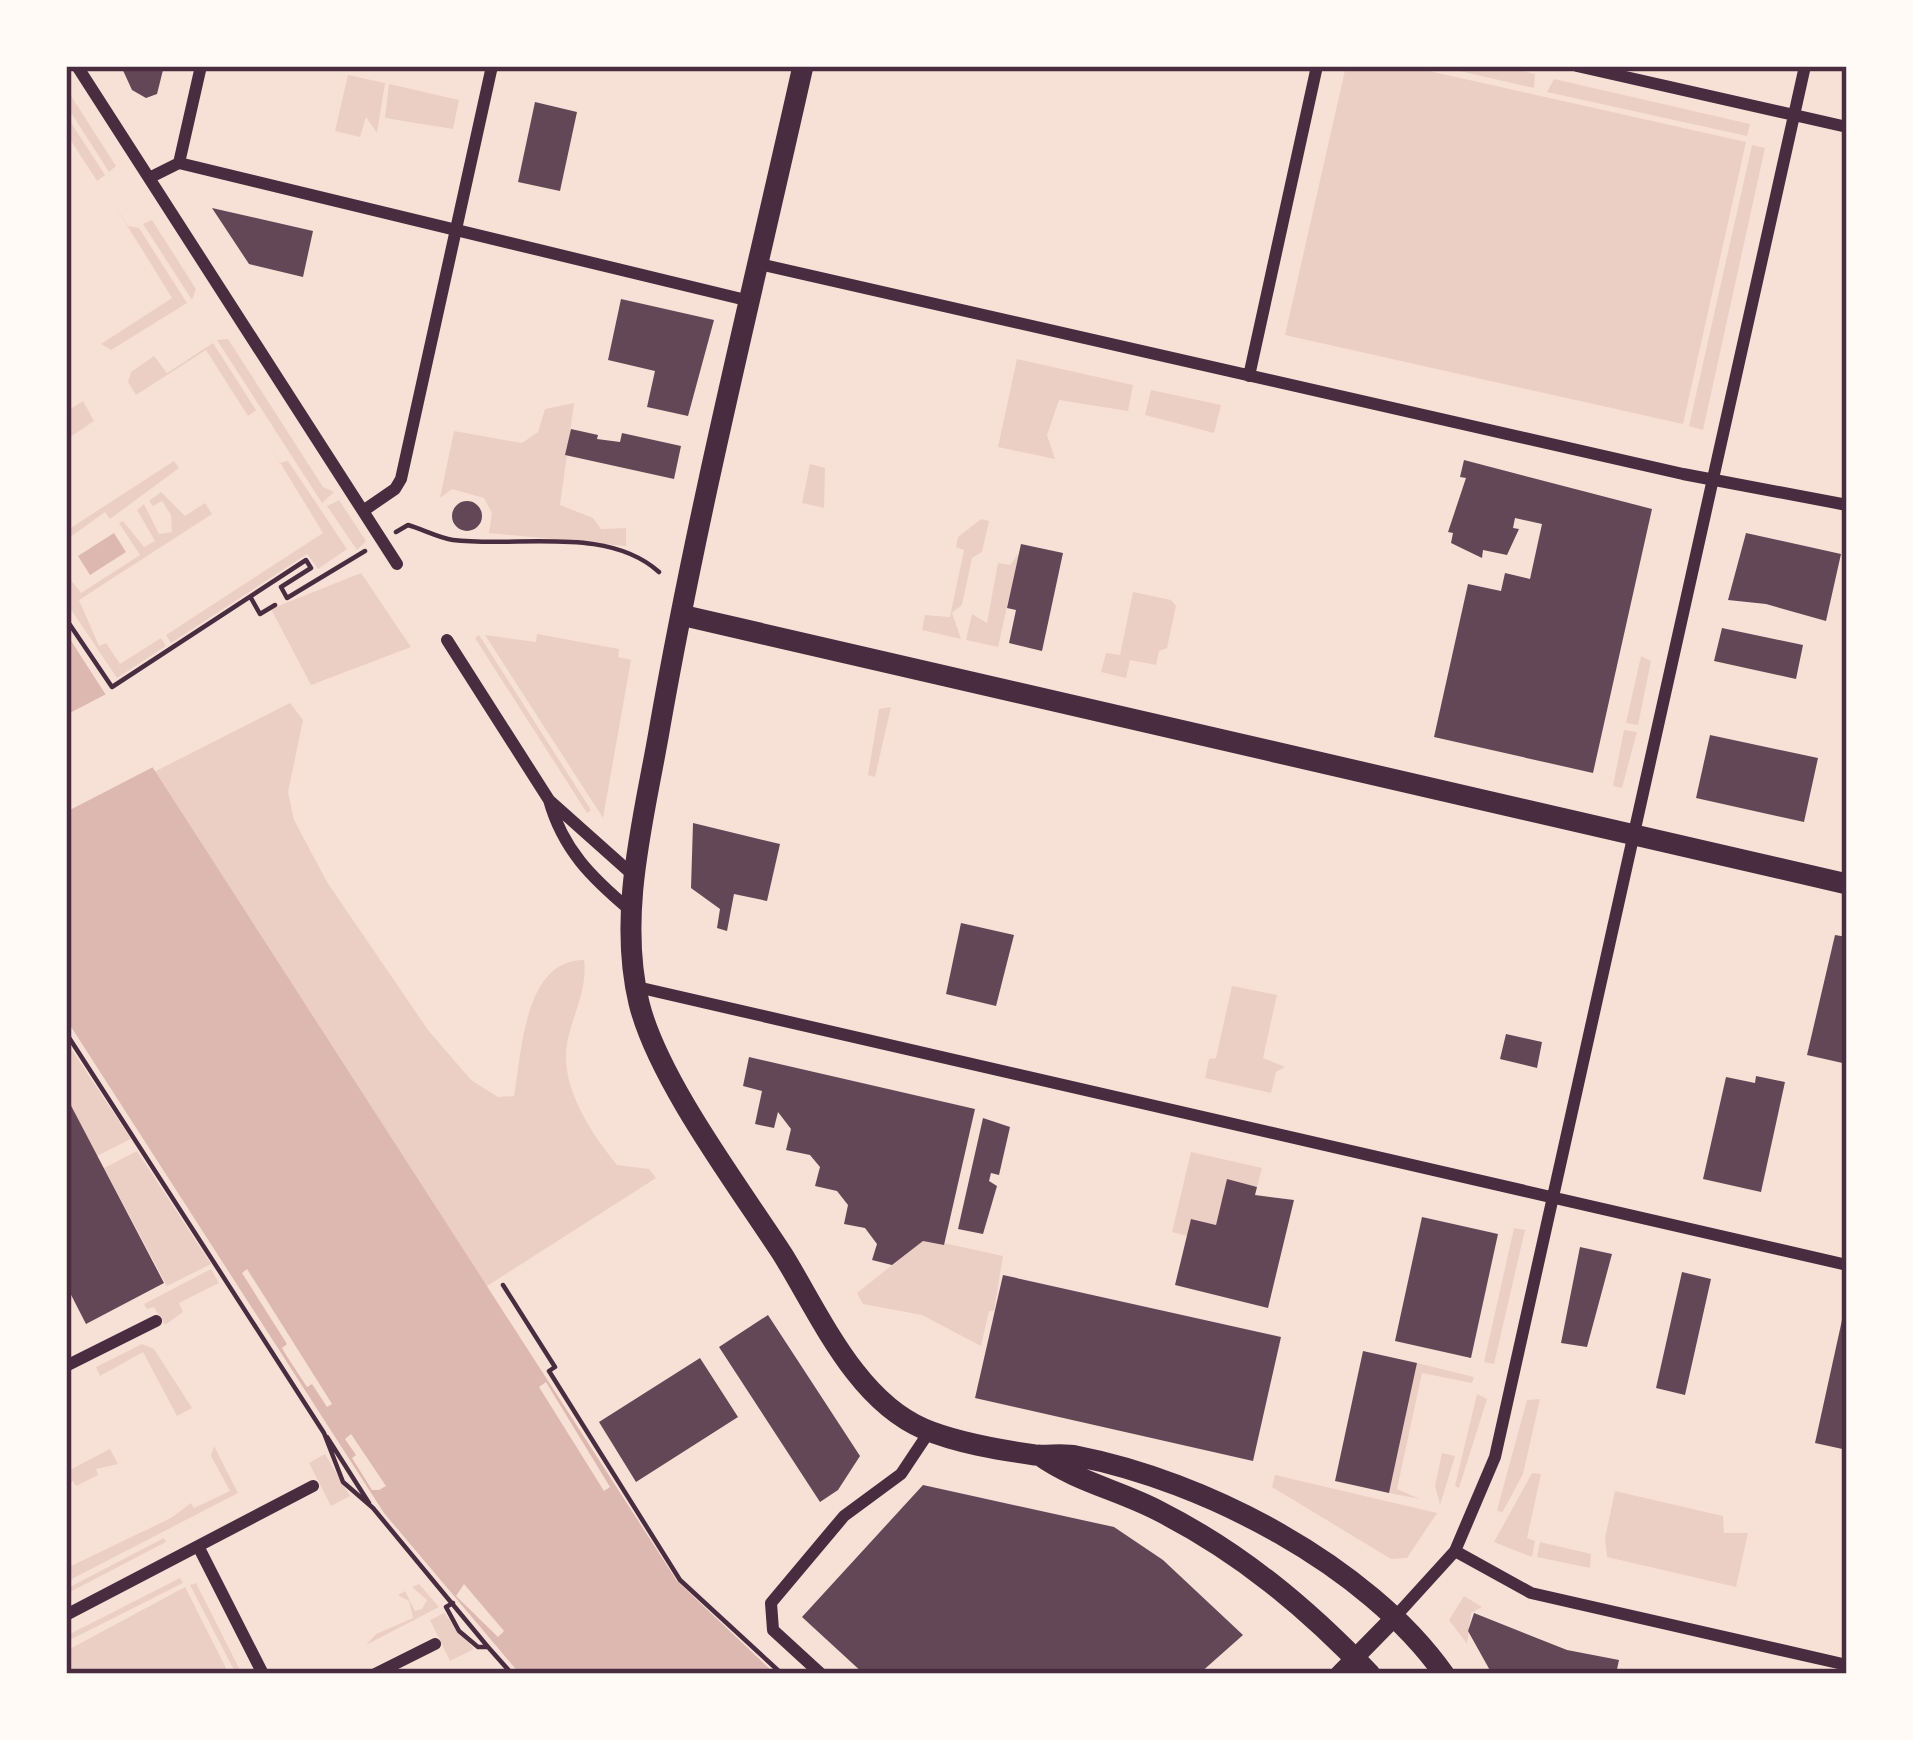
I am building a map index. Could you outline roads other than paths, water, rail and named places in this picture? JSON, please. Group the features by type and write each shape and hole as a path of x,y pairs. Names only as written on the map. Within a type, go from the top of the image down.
{"main road":[{"path":"803,66 681,615 635,876 632,911 637,987 667,1068 857,1371 888,1409 929,1432 1040,1455 1069,1454 1203,1494 1322,1564 1396,1617 1444,1674"},
{"path":"681,615 1847,884"},
{"path":"1040,1455 1067,1475 1154,1508 1220,1545 1298,1601 1355,1669"}],"street":[{"path":"76,66 397,564"},
{"path":"179,163 201,66"},
{"path":"363,511 395,489 401,478 492,66"},
{"path":"1249,376 1317,66"},
{"path":"1577,66 1847,127"},
{"path":"1355,1669 1455,1551 1496,1457 1804,66"},
{"path":"149,178 179,163 751,301"},
{"path":"759,264 1847,505"},
{"path":"446,640 549,800 635,876"},
{"path":"549,800 557,828 576,859 632,911"},
{"path":"637,987 1847,1265"},
{"path":"66,1366 156,1321"},
{"path":"821,1674 772,1630 775,1595 844,1516 901,1474 929,1432"},
{"path":"66,1615 313,1486"},
{"path":"198,1546 263,1674"},
{"path":"1455,1551 1532,1593 1847,1665"},
{"path":"375,1674 435,1644"}]}
